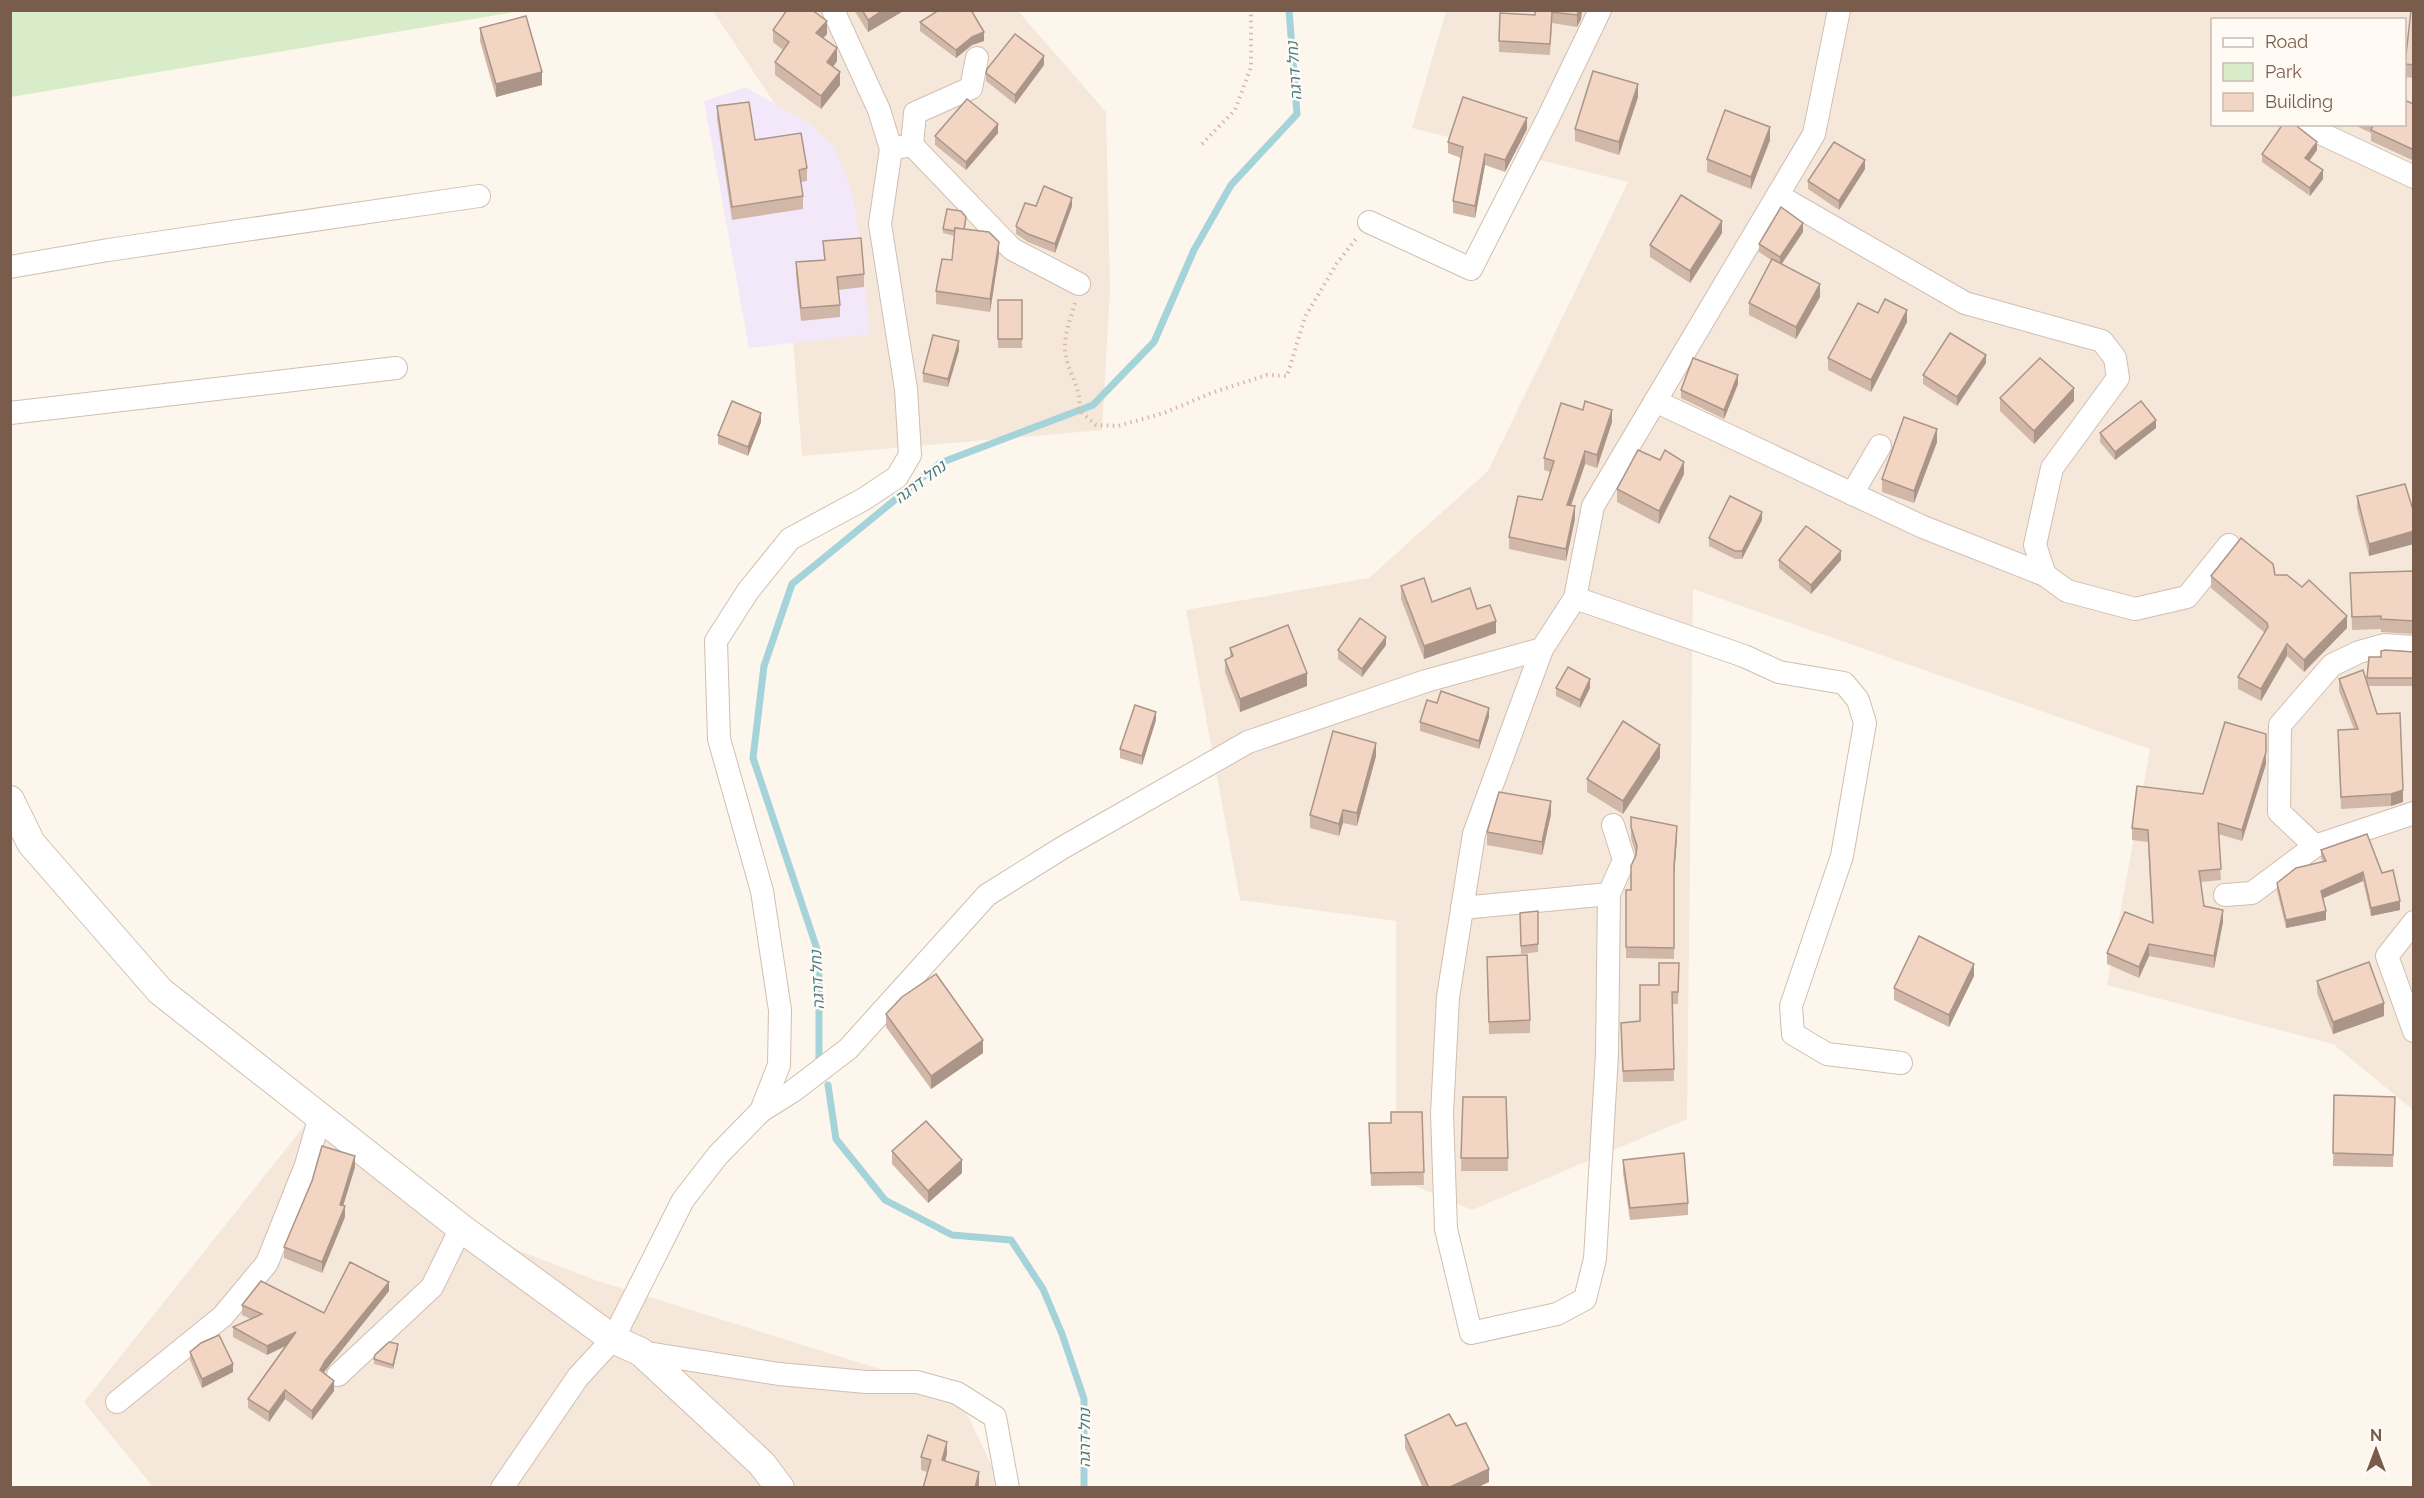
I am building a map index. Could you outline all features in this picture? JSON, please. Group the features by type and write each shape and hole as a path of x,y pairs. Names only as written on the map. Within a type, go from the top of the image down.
{"street":[{"path":"833,10 879,110 902,147 1012,249 1079,284"},
{"path":"1369,222 1471,269 1600,10"},
{"path":"1613,825 1624,860 1609,894 1608,1054 1595,1259 1585,1299 1557,1314 1471,1333 1446,1229 1442,1114 1448,997 1474,834 1542,649 1575,598 1593,506 1814,134 1836,11"},
{"path":"761,1110 779,1065 780,1010 762,891 719,739 716,641 748,591 790,539 864,499 897,477 910,455 906,389 880,225 902,147 915,113 971,88 977,58"},
{"path":"2305,126 2414,177"},
{"path":"10,267 479,196"},
{"path":"1779,196 1965,303 2102,341 2115,358 2118,378 2052,468 2035,545 2045,574"},
{"path":"10,412 396,368"},
{"path":"1655,401 1923,527 2045,574 2067,591 2134,609 2187,597 2229,545"},
{"path":"1852,494 1880,446"},
{"path":"1575,598 1744,656 1779,672 1844,683 1858,700 1865,723 1842,856 1791,1006 1793,1034 1827,1054 1901,1063"},
{"path":"2315,846 2279,812 2280,724 2332,665 2359,652 2384,645 2414,647"},
{"path":"502,1488 578,1377 613,1339 683,1200 718,1155 761,1110 793,1091 848,1049 987,895 1062,848 1248,742 1425,681 1542,649"},
{"path":"10,800 31,843 160,991 461,1228 613,1339 641,1352 780,1374 866,1382 917,1382 957,1393 995,1417 1008,1488"},
{"path":"2225,896 2252,893 2315,846 2414,813"},
{"path":"1462,908 1609,894"},
{"path":"2414,922 2388,956 2414,1031"},
{"path":"117,1402 223,1316 267,1263 306,1166 320,1116"},
{"path":"338,1375 432,1287 461,1228"},
{"path":"641,1352 762,1464 780,1488"}],"path":[{"path":"1202,144 1235,110 1251,67 1251,10"},
{"path":"1079,284 1064,347 1081,398 1080,410 1096,425 1118,426 1164,413 1214,392 1267,375 1287,376 1305,317 1337,263 1369,222"}],"shaded area":[{"path":"713,11 1018,11 1106,112 1110,290 1102,430 802,456 775,104"},
{"path":"1446,11 2413,11 2413,1110 2333,1044 2107,985 2150,749 1693,589 1687,1119 1472,1210 1396,1178 1396,921 1240,900 1186,610 1369,578 1488,471 1628,182 1412,128"},
{"path":"746,87 808,123 834,147 854,198 870,334 749,348 704,101"},
{"path":"305,1125 461,1228 595,1280 957,1393 1002,1487 153,1487 84,1402"}],"green space":[{"path":"11,10 520,10 520,11 11,97"}],"building":[{"path":"787,10 812,10 827,21 816,33 837,48 827,62 840,72 821,96 775,62 789,42 773,30"},
{"path":"862,10 883,10 868,20"},
{"path":"939,10 971,10 984,32 972,37 956,50 920,22"},
{"path":"1535,10 1579,10 1577,15 1552,12 1550,44 1499,41 1500,13 1535,15"},
{"path":"2411,10 2414,10 2414,65 2406,64"},
{"path":"526,16 542,72 496,84 480,28"},
{"path":"1015,34 1044,56 1015,95 986,73"},
{"path":"1593,71 1638,84 1619,142 1575,129"},
{"path":"1463,97 1527,118 1505,160 1485,154 1475,206 1453,201 1463,147 1448,142"},
{"path":"967,99 998,124 966,162 935,136"},
{"path":"2406,101 2414,104 2414,150 2371,130 2373,126 2406,126"},
{"path":"749,102 755,140 801,133 807,168 799,170 803,196 732,207 717,106"},
{"path":"1725,110 1770,127 1751,177 1707,159"},
{"path":"2282,126 2297,126 2317,142 2305,158 2323,170 2310,188 2262,154"},
{"path":"1834,142 1865,160 1839,201 1808,181"},
{"path":"1044,186 1072,198 1055,244 1028,234 1016,226 1025,203 1036,206"},
{"path":"1681,195 1722,221 1690,271 1650,245"},
{"path":"1781,207 1803,223 1780,257 1759,244"},
{"path":"947,209 961,211 966,217 964,229 955,228 955,231 943,229"},
{"path":"955,228 989,232 999,242 990,299 936,291 942,259 952,260"},
{"path":"861,238 864,274 837,277 840,305 801,308 796,262 825,260 823,241"},
{"path":"1772,259 1820,284 1796,327 1749,303"},
{"path":"1885,299 1907,310 1871,380 1828,358 1858,303 1878,313"},
{"path":"998,300 1022,300 1022,339 998,339"},
{"path":"1950,333 1986,355 1957,397 1923,375"},
{"path":"933,335 959,341 948,379 923,373"},
{"path":"1693,358 1738,375 1724,410 1681,390"},
{"path":"2040,358 2074,388 2034,431 2000,398"},
{"path":"732,401 761,413 748,447 718,435"},
{"path":"1585,401 1612,410 1597,455 1585,451 1567,505 1575,506 1566,549 1509,537 1518,496 1542,500 1554,461 1544,458 1561,403 1583,410"},
{"path":"2141,401 2156,420 2115,452 2100,433"},
{"path":"1904,417 1937,429 1914,491 1882,479"},
{"path":"1638,450 1660,460 1665,450 1684,462 1659,511 1617,489"},
{"path":"2405,484 2414,513 2414,531 2369,544 2357,496"},
{"path":"1730,496 1762,512 1742,551 1735,551 1709,538"},
{"path":"1806,526 1841,551 1811,585 1779,560"},
{"path":"2241,538 2273,564 2275,575 2287,575 2302,587 2309,580 2347,616 2304,660 2287,644 2261,689 2238,677 2268,627 2267,623 2211,576"},
{"path":"2414,571 2414,621 2381,619 2381,616 2352,617 2350,573"},
{"path":"1424,578 1432,602 1470,588 1477,609 1490,605 1496,621 1424,646 1401,586"},
{"path":"1360,618 1386,637 1362,669 1338,650"},
{"path":"1288,625 1307,673 1240,699 1225,660 1233,656 1230,648"},
{"path":"2381,651 2414,652 2413,678 2367,678 2369,657 2381,657"},
{"path":"1568,667 1590,679 1580,700 1556,688"},
{"path":"2363,670 2377,714 2400,713 2403,790 2391,794 2341,797 2338,730 2358,729 2339,679"},
{"path":"1441,691 1489,708 1479,741 1420,722 1427,700 1437,703"},
{"path":"1135,705 1156,712 1142,756 1120,749"},
{"path":"1623,721 1660,745 1623,801 1587,779"},
{"path":"2225,722 2266,734 2266,752 2242,830 2218,823 2221,869 2199,871 2204,906 2223,910 2214,956 2149,944 2139,967 2107,953 2125,912 2153,923 2148,830 2132,828 2137,786 2203,794"},
{"path":"1333,731 1376,743 1357,813 1343,810 1339,824 1310,815"},
{"path":"1499,792 1551,801 1542,842 1487,832"},
{"path":"1631,817 1677,826 1674,866 1674,948 1626,947 1626,890 1631,890 1631,866 1637,846 1631,827"},
{"path":"2367,834 2382,873 2393,870 2400,901 2371,908 2363,872 2321,891 2326,911 2286,920 2277,883 2296,868 2326,861 2321,850"},
{"path":"1538,911 1538,944 1521,946 1520,913"},
{"path":"1919,936 1974,964 1949,1015 1894,988"},
{"path":"1527,955 1530,1020 1489,1022 1487,957"},
{"path":"2369,962 2384,1003 2333,1022 2317,981"},
{"path":"1659,963 1679,963 1678,992 1672,992 1674,1069 1623,1071 1621,1023 1640,1021 1640,985 1659,985"},
{"path":"936,974 983,1040 931,1076 886,1014 902,997"},
{"path":"2334,1095 2395,1097 2393,1155 2333,1153"},
{"path":"1463,1097 1506,1097 1508,1158 1461,1158"},
{"path":"1391,1112 1422,1112 1424,1172 1371,1173 1369,1123 1391,1123"},
{"path":"926,1121 962,1160 928,1191 892,1151"},
{"path":"322,1146 355,1156 340,1205 345,1206 322,1262 284,1247 312,1181"},
{"path":"1684,1153 1688,1203 1630,1208 1623,1160"},
{"path":"350,1262 389,1282 325,1361 320,1370 334,1381 312,1411 285,1390 269,1412 248,1399 296,1332 267,1346 233,1327 262,1314 242,1305 261,1281 324,1313"},
{"path":"219,1335 233,1364 202,1379 190,1352 201,1343"},
{"path":"389,1342 398,1344 393,1365 374,1359 375,1355"},
{"path":"1449,1414 1456,1426 1466,1423 1489,1469 1448,1488 1429,1488 1405,1435"},
{"path":"928,1435 947,1442 942,1460 979,1472 975,1488 923,1488 931,1460 921,1457"}],"waterway":[{"name":"נחל דרגה","path":"819,1058 819,955 753,758 764,666 792,584 940,463 1093,405 1154,342 1194,250 1231,185 1297,114 1289,10"},
{"name":"נחל דרגה","path":"828,1085 836,1139 885,1200 952,1235 1011,1240 1043,1289 1062,1334 1084,1399 1084,1488"}]}
